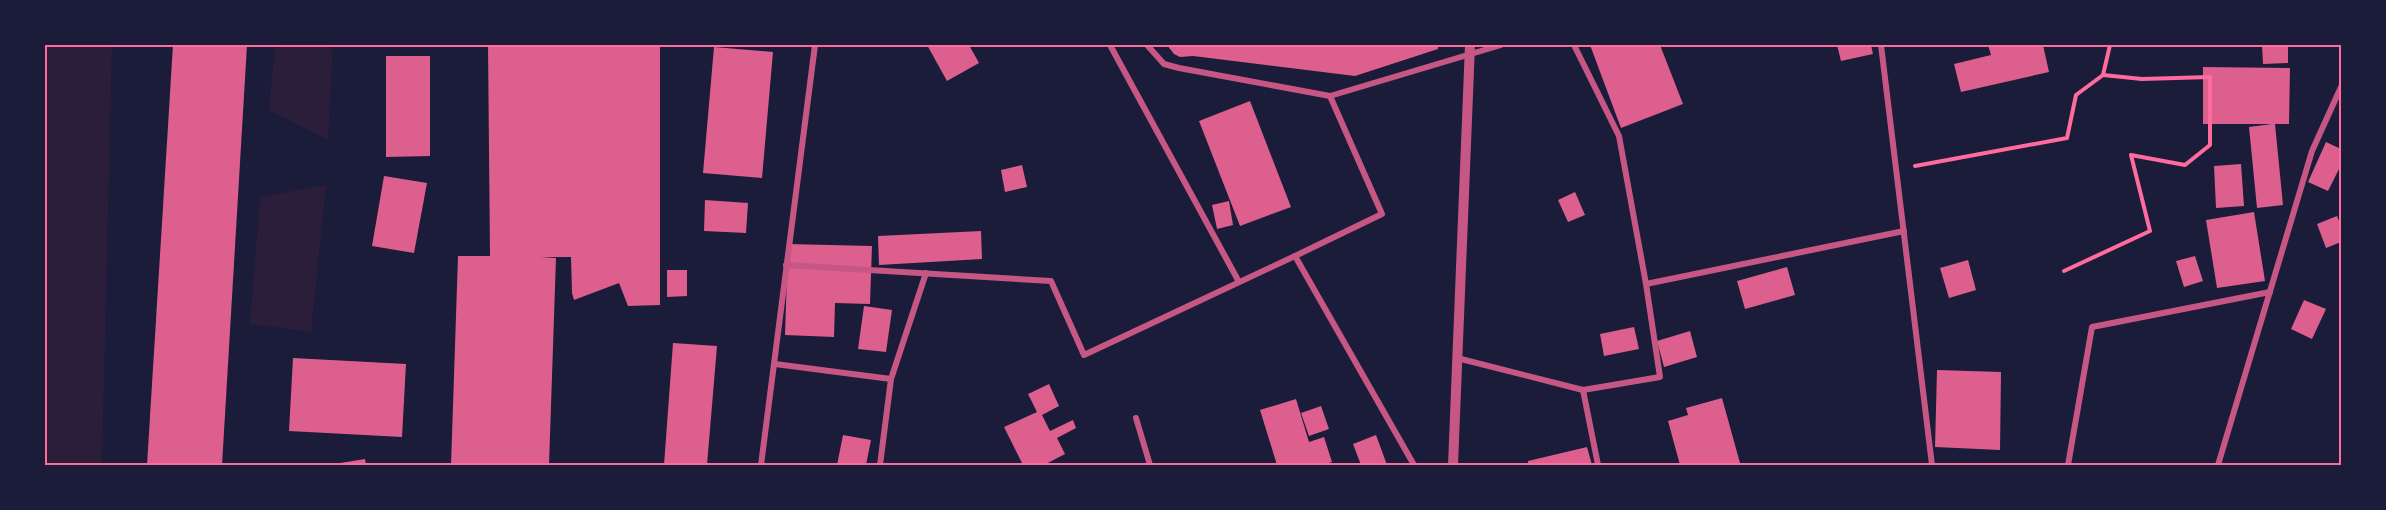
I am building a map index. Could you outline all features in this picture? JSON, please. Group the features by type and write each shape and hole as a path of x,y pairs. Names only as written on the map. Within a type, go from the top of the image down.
{"street":[{"path":"761,465 815,45"},
{"path":"1110,45 1239,282"},
{"path":"1147,45 1164,64 1330,96 1469,50 1502,45"},
{"path":"1457,358 1583,390 1660,377 1619,136 1574,45"},
{"path":"1881,45 1932,465"},
{"path":"1453,465 1469,50"},
{"path":"2218,465 2312,151 2341,87"},
{"path":"786,265 1051,281 1084,355 1382,214 1330,96"},
{"path":"1646,284 1904,231"},
{"path":"1295,256 1414,465"},
{"path":"880,465 891,379 926,273"},
{"path":"2068,465 2092,327 2270,292"},
{"path":"775,364 891,379"},
{"path":"1583,390 1598,465"},
{"path":"1136,418 1150,465"}],"path":[{"path":"1896,169 2067,138 2076,95 2103,75 2110,45"},
{"path":"2064,271 2150,231 2131,154 2185,165 2210,145 2210,77 2142,79 2103,75"}],"shaded area":[{"path":"45,45 112,45 102,465 45,465"},
{"path":"275,45 333,45 328,140 269,110"},
{"path":"326,185 311,332 250,324 260,197"}],"building":[{"path":"173,45 247,45 222,465 147,465"},
{"path":"488,45 660,45 660,305 628,306 619,283 574,300 571,257 541,257 556,258 549,465 451,465 458,256 490,256"},
{"path":"927,45 969,45 979,63 947,81"},
{"path":"1167,45 1438,45 1438,49 1355,76 1193,56 1180,57 1174,54"},
{"path":"1590,45 1660,45 1683,104 1621,128"},
{"path":"1837,45 1871,45 1873,54 1841,61"},
{"path":"1988,45 2043,45 2049,72 1961,92 1954,64 1991,55"},
{"path":"2262,45 2288,45 2288,63 2263,64"},
{"path":"714,47 773,52 762,178 703,173"},
{"path":"386,56 430,56 430,156 386,157"},
{"path":"2203,67 2290,68 2289,124 2275,124 2283,205 2257,208 2249,127 2272,124 2203,124"},
{"path":"1250,101 1291,207 1240,226 1199,121"},
{"path":"2326,142 2341,149 2341,165 2328,191 2308,182"},
{"path":"2241,164 2244,206 2216,208 2214,166"},
{"path":"1022,165 1027,187 1005,192 1001,170"},
{"path":"384,176 427,183 414,253 372,246"},
{"path":"1575,192 1585,215 1568,222 1558,200"},
{"path":"705,200 748,203 746,233 704,231"},
{"path":"1229,201 1233,225 1217,229 1212,205"},
{"path":"2254,212 2265,281 2217,288 2206,220"},
{"path":"2337,216 2341,226 2341,242 2326,248 2317,224"},
{"path":"981,231 982,259 879,265 878,236"},
{"path":"788,244 872,246 870,304 835,303 834,337 785,335"},
{"path":"2195,256 2203,281 2184,287 2176,261"},
{"path":"1968,260 1976,290 1949,298 1940,268"},
{"path":"1787,267 1795,295 1745,309 1737,281"},
{"path":"667,270 687,270 687,296 667,297"},
{"path":"2304,300 2326,309 2312,339 2291,329"},
{"path":"864,306 892,310 886,352 858,349"},
{"path":"1634,327 1639,349 1604,356 1600,334"},
{"path":"1690,331 1697,357 1664,367 1657,341"},
{"path":"673,343 717,346 707,465 664,465"},
{"path":"293,358 406,364 402,437 289,431"},
{"path":"1937,370 2001,372 2000,450 1935,447"},
{"path":"1049,384 1059,406 1042,415 1050,431 1073,420 1076,428 1057,438 1065,454 1044,465 1023,465 1004,427 1037,412 1028,394"},
{"path":"1722,398 1740,463 1680,465 1668,421 1688,415 1686,408"},
{"path":"1296,399 1309,442 1324,437 1332,462 1322,465 1277,465 1260,410"},
{"path":"1321,406 1329,429 1309,436 1301,413"},
{"path":"843,435 871,440 866,465 837,465"},
{"path":"1376,435 1387,465 1361,465 1353,444"},
{"path":"1587,447 1592,465 1528,465 1528,461"},
{"path":"365,459 366,465 334,465 334,464"}]}
